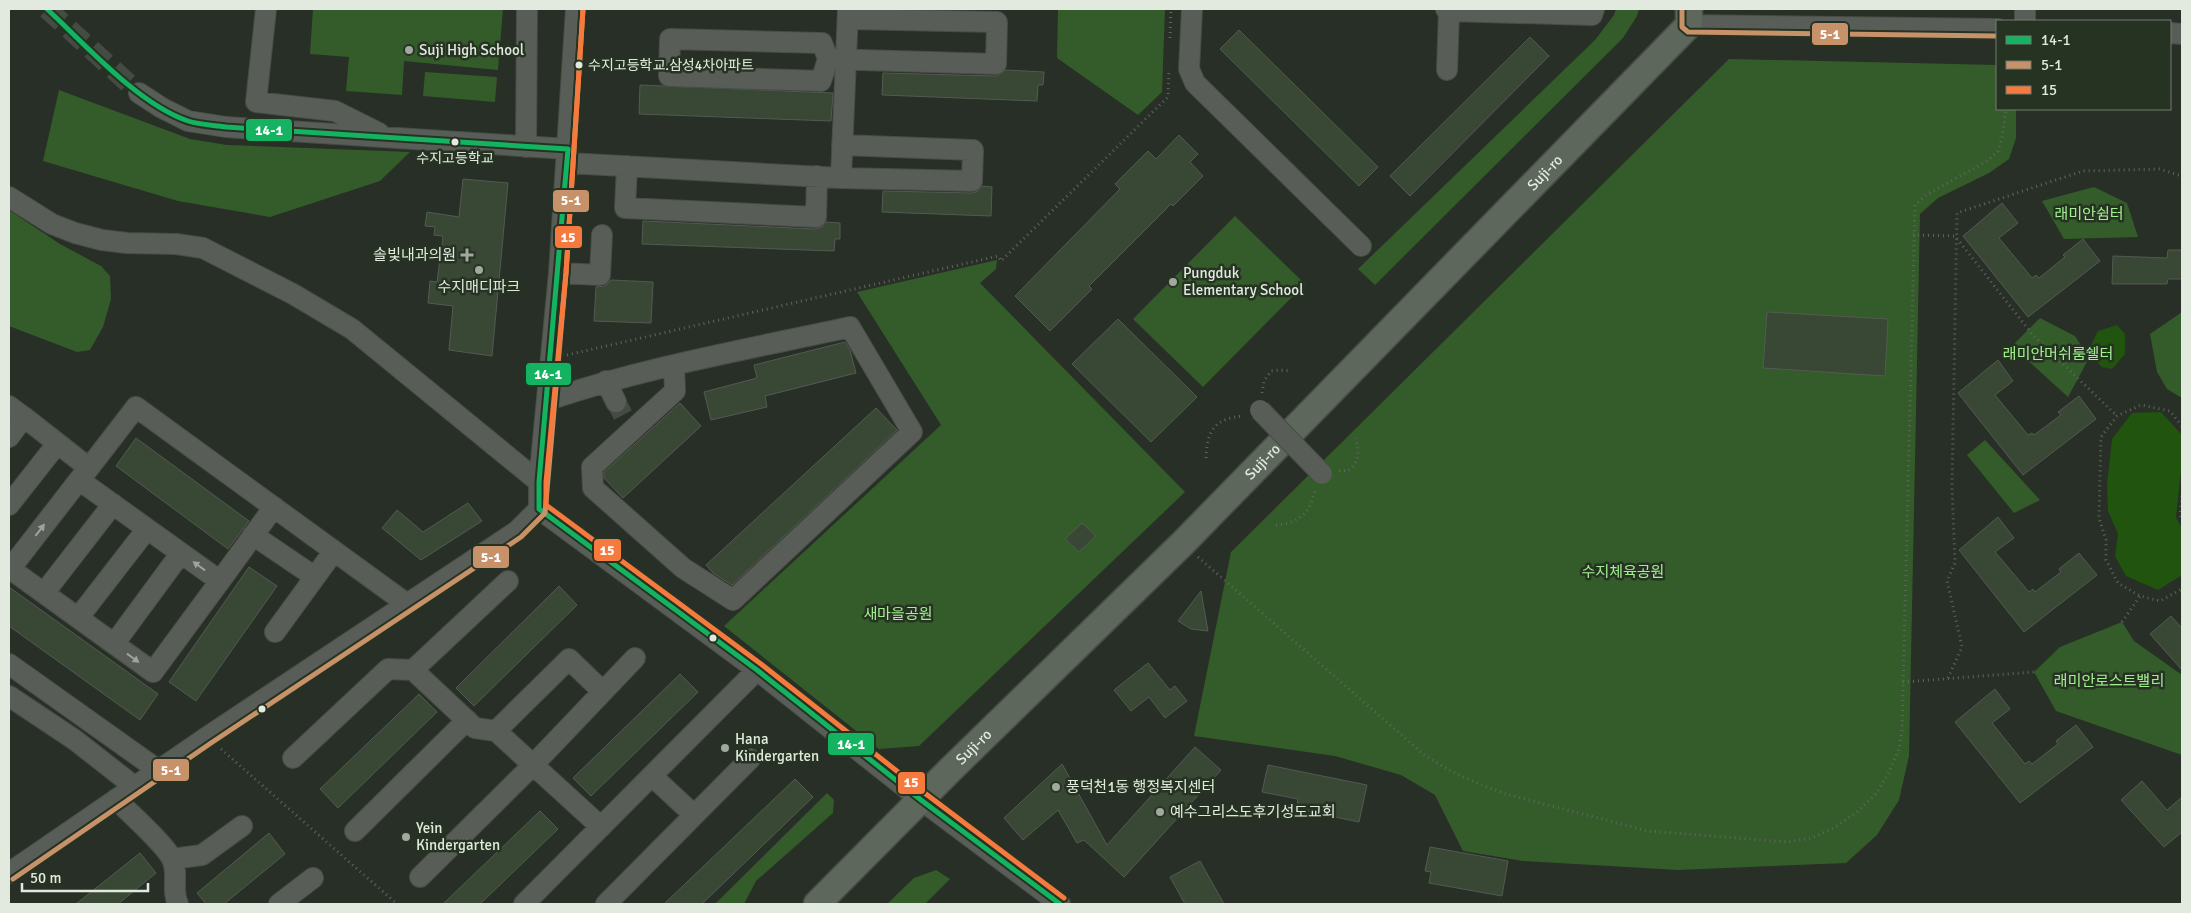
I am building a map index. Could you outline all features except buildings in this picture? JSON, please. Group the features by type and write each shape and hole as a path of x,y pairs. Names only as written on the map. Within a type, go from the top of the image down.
{"main road":[{"name":"Suji-ro","path":"817,904 1183,543 1689,17"}],"street":[{"path":"266,9 256,102 335,111 388,137"},
{"path":"526,9 526,147"},
{"path":"9,873 158,770 517,530 539,509 539,482 552,359 568,156 576,9"},
{"path":"1192,9 1189,69 1195,82 1361,246"},
{"path":"1447,70 1448,10 1592,15 1594,9"},
{"path":"836,58 820,81 669,76 670,39 822,43 836,58 996,64 997,22 848,14 836,58 842,145 841,178"},
{"path":"1689,17 1996,29"},
{"path":"139,92 162,108 188,120 226,127 526,147 626,166 841,178 972,181 973,150 842,145"},
{"path":"626,166 625,208 634,209 816,217 817,176"},
{"path":"9,197 52,224 75,233 127,244 176,244 203,248 286,290 352,329 539,482"},
{"path":"559,273 600,275 602,235"},
{"path":"548,400 606,381 850,327 912,432 733,600 683,568 593,488 592,467 675,391 674,366"},
{"path":"606,381 616,402"},
{"path":"274,507 153,672 9,568 136,407 274,507 407,604"},
{"path":"1260,410 1322,474"},
{"path":"9,437 16,411 57,444 113,504 220,581"},
{"path":"9,506 57,444"},
{"path":"44,593 113,504"},
{"path":"539,509 757,670 921,800 1060,904"},
{"path":"78,618 146,528"},
{"path":"253,535 315,577"},
{"path":"275,632 334,551"},
{"path":"114,644 181,553"},
{"path":"412,670 508,581"},
{"path":"420,877 533,765 602,690 635,658"},
{"path":"496,731 569,659 602,690"},
{"path":"9,664 158,770"},
{"path":"294,758 388,669 412,670 476,728 496,731 602,826"},
{"path":"524,904 757,670"},
{"path":"9,696 75,740 135,787"},
{"path":"355,831 466,720"},
{"path":"606,904 750,759"},
{"path":"652,776 694,816"},
{"path":"116,800 172,859 175,872 175,898 178,904"},
{"path":"172,859 202,856 242,826"},
{"path":"279,904 312,878"}],"path":[{"path":"1170,48 1172,9"},
{"path":"552,359 998,256 1000,260 1168,97 1169,68"},
{"path":"1183,543 1422,752 1441,766 1506,794 1648,831 1788,842 1812,838 1835,827 1857,812 1876,794 1889,772 1899,749 1902,731 1914,205 1926,195 1987,161 1998,151 2006,110"},
{"path":"1948,678 1962,647 1947,581 1955,562 1952,476 1955,236 1957,214 2083,171 2159,169 2182,176"},
{"path":"1913,236 1955,236"},
{"path":"1955,236 2032,334 2117,416"},
{"path":"1206,458 1207,441 1212,430 1221,421 1233,417 1246,416 1260,410 1264,381 1270,372 1280,370 1291,371"},
{"path":"2182,426 2170,411 2141,405 2117,416 2101,438 2099,518 2106,540 2106,560 2118,583 2140,596 2160,600 2182,589"},
{"path":"1276,525 1287,524 1307,513 1313,502 1315,488 1322,474 1332,471 1348,471 1356,464 1359,452 1356,438"},
{"path":"2182,496 2180,515 2182,520"},
{"path":"2122,622 2140,596"},
{"path":"1903,682 2034,672"},
{"path":"207,737 397,904"}],"green space":[{"path":"313,9 503,9 498,70 404,61 402,95 346,91 349,57 310,54"},
{"path":"1058,9 1165,9 1162,92 1138,115 1057,58"},
{"path":"1616,9 1639,9 1637,16 1623,38 1375,285 1358,269 1595,40 1614,15"},
{"name":"수지체육공원","path":"1729,59 1996,65 1996,110 2016,110 2016,138 2009,159 1989,173 1938,198 1920,214 1909,756 1899,800 1877,835 1846,863 1678,870 1523,861 1463,851 1435,795 1401,775 1335,756 1194,736 1231,552"},
{"path":"425,72 497,77 495,102 423,96"},
{"path":"59,90 190,139 227,145 410,152 380,181 270,217 178,201 43,161"},
{"name":"래미안쉼터","path":"2094,187 2127,203 2138,237 2064,239 2042,201"},
{"path":"9,210 60,244 101,266 110,276 111,299 103,327 90,350 77,352 9,326"},
{"path":"1235,216 1305,284 1203,387 1133,319"},
{"name":"새마을공원","path":"997,260 996,269 980,283 1185,492 919,746 879,749 724,626 941,425 857,292"},
{"path":"2182,312 2182,398 2167,389 2157,372 2150,334"},
{"name":"래미안머쉬룸쉘터","path":"2040,318 2075,336 2089,358 2068,397 2012,346"},
{"path":"1985,440 2040,500 2014,513 1967,455"},
{"name":"래미안로스트밸리","path":"2122,622 2134,641 2182,675 2182,755 2056,711 2034,672 2060,647"},
{"path":"827,793 834,800 833,813 756,881 744,904 715,904"},
{"path":"936,870 950,879 925,904 887,904 914,878"}],"shaded area":[{"path":"2117,325 2125,334 2125,354 2112,369 2102,367 2093,358 2090,347 2098,331"},
{"path":"2161,412 2182,435 2182,462 2176,517 2182,529 2182,575 2158,590 2126,576 2115,556 2118,534 2108,511 2107,484 2112,439 2132,413"}],"tunnel":[{"path":"47,9 139,93"},
{"path":"616,402 623,415"}],"transit line":[{"name":"14-1","path":"47,9 132,88 169,113 188,121 226,127 568,149 539,482 539,509 757,670 921,800 1060,904"},
{"name":"5-1","path":"13,879 211,743 521,537 545,513 566,273 583,9"},
{"name":"15","path":"583,9 566,273 546,482 546,505 761,664 926,794 1064,898"},
{"name":"5-1","path":"1682,9 1682,27 1688,32 1996,36"}],"place":[{"name":"Suji High School","path":"409,50"},
{"name":"수지고등학교.삼성4차아파트","path":"579,65"},
{"name":"수지고등학교","path":"455,142"},
{"name":"솔빛내과의원","path":"467,255"},
{"name":"수지매디파크","path":"479,270"},
{"name":"Pungduk Elementary School","path":"1173,282"},
{"name":"Hana Kindergarten","path":"725,748"},
{"name":"풍덕천1동 행정복지센터","path":"1056,787"},
{"name":"예수그리스도후기성도교회","path":"1160,812"},
{"name":"Yein Kindergarten","path":"406,837"}]}
